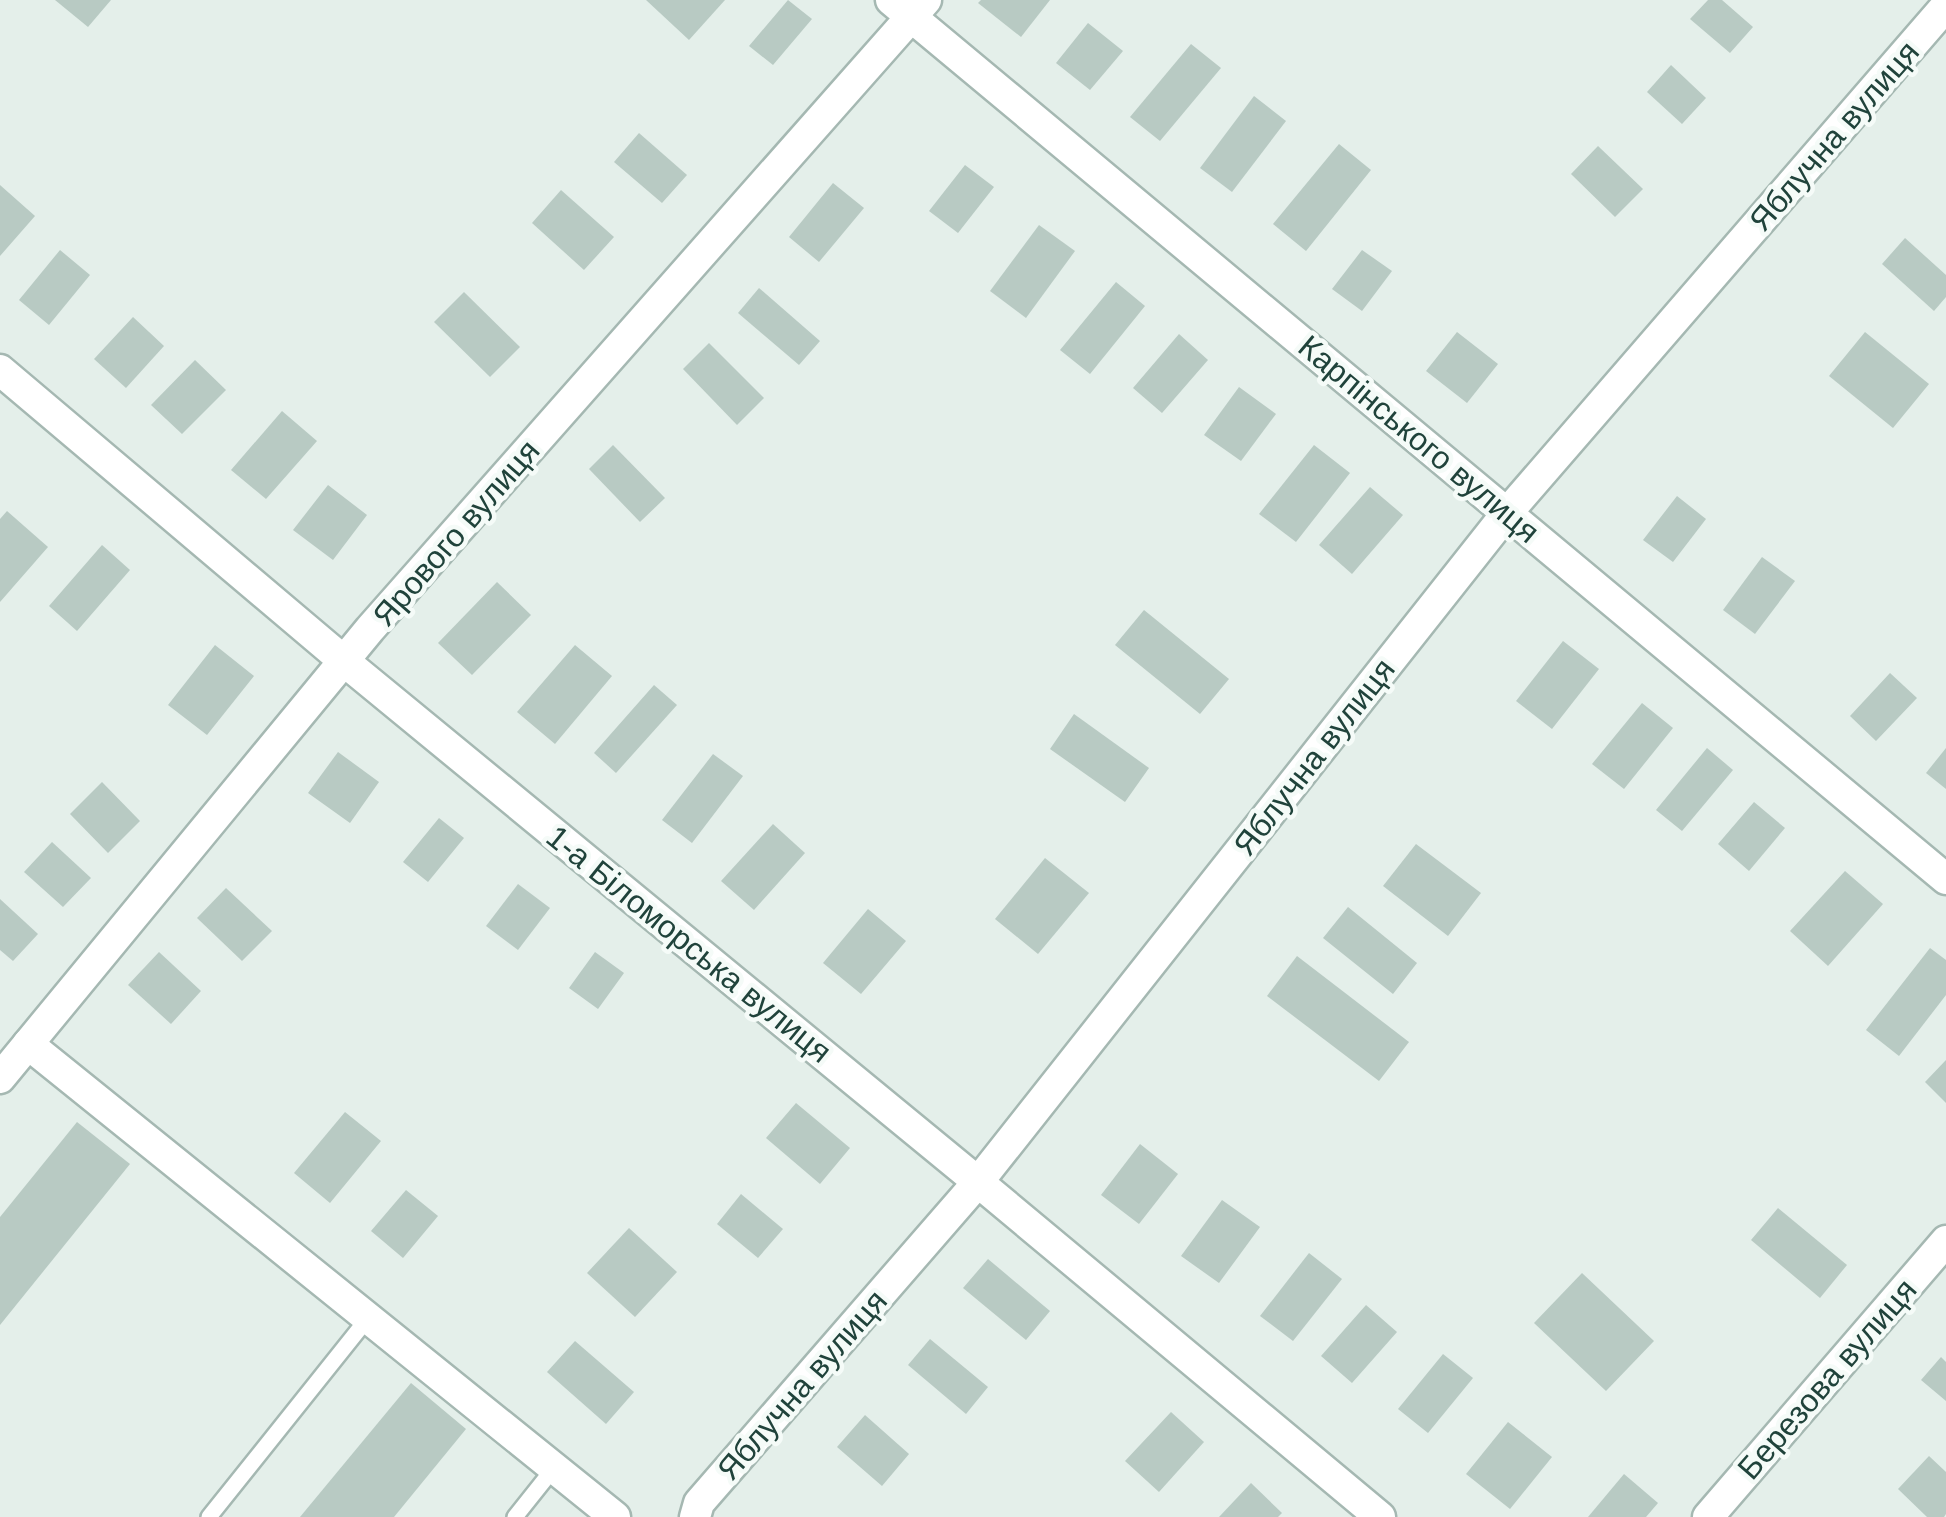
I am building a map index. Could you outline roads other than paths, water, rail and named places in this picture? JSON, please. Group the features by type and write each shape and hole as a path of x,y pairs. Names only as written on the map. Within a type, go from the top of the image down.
{"street":[{"name":"Карпінського вулиця","path":"910,6 1946,879"},
{"name":"Ярового вулиця","path":"0,1078 344,661 910,6"},
{"name":"Яблучна вулиця","path":"695,1517 699,1503 978,1182 1507,512 1946,6"},
{"name":"1-а Біломорська вулиця","path":"0,370 344,661 1380,1517"},
{"path":"28,1044 614,1517"},
{"name":"Березова вулиця","path":"1708,1517 1946,1240"}],"lane":[{"path":"209,1517 368,1318"},
{"path":"515,1517 554,1468"}]}
